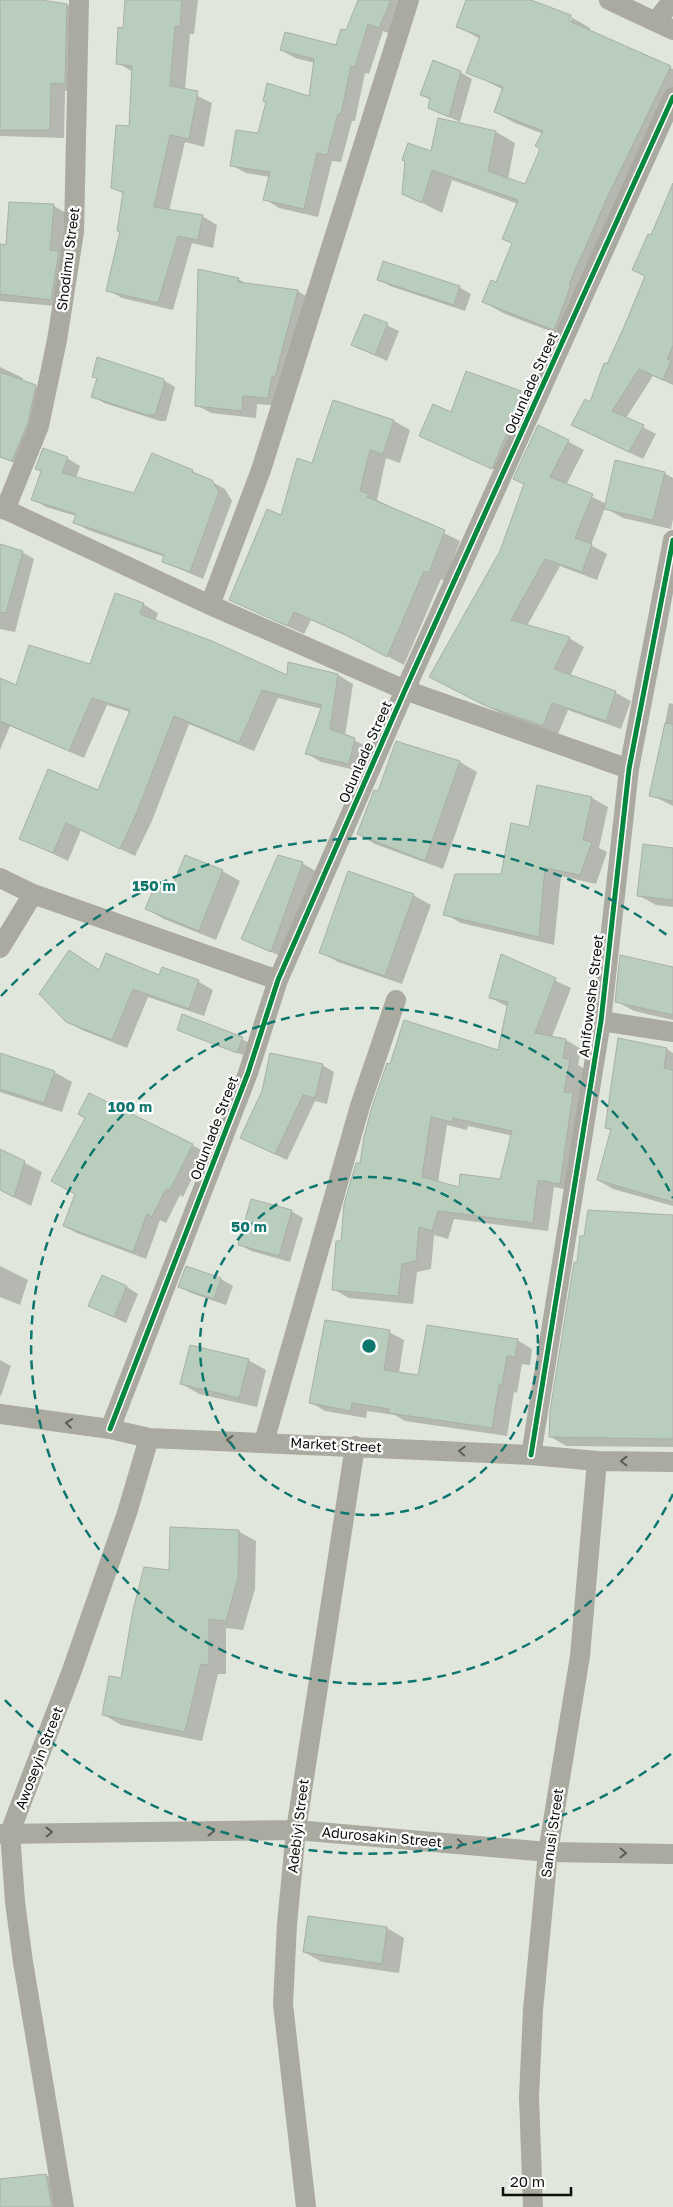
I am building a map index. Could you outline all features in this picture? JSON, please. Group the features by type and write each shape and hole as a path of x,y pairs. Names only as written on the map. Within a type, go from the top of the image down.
{"street":[{"name":"Shodimu Street","path":"3,508 39,426 57,340 74,232 79,0"},
{"path":"210,605 261,470 409,0"},
{"path":"609,0 665,26 673,0"},
{"name":"Odunlade Street","path":"110,1429 248,1072 278,980 404,690 673,98"},
{"path":"3,508 210,605 404,690 629,769"},
{"name":"Anifowoshe Street","path":"531,1455 601,1021 629,769 673,540"},
{"path":"0,878 33,894 278,980"},
{"path":"0,948 33,894"},
{"path":"264,1442 360,1106 396,1000"},
{"path":"601,1021 673,1032"},
{"name":"Market Street","path":"0,1414 110,1429 149,1438 531,1455 597,1461 673,1462"},
{"name":"Awoseyin Street","path":"64,2207 23,1962 5,1833 71,1673 128,1514 149,1438"},
{"name":"Adebiyi Street","path":"306,2207 283,2004 287,1924 296,1830 355,1446"},
{"name":"Sanusi Street","path":"533,2207 529,2097 533,2010 548,1852 580,1656 597,1461"},
{"name":"Adurosakin Street","path":"5,1833 296,1830 548,1852 673,1854"}],"building":[{"path":"0,0 41,0 67,4 65,84 51,83 50,130 0,130"},
{"path":"125,0 182,0 180,26 175,26 170,86 198,91 189,139 170,135 154,207 203,215 198,240 178,236 158,303 106,291 120,231 117,231 123,192 111,188 116,125 129,126 132,66 116,64 118,27 123,28"},
{"path":"358,0 391,0 379,28 368,24 355,67 351,66 341,114 338,114 327,155 317,153 304,209 263,200 270,172 230,166 236,130 258,133 266,102 263,101 267,83 309,96 314,59 280,50 285,32 336,45 341,29 346,30"},
{"path":"466,0 531,0 571,15 569,21 671,66 607,198 569,284 571,285 554,330 482,302 491,280 496,282 512,243 502,239 518,200 432,170 422,203 402,194 405,161 402,160 408,143 431,151 438,118 496,131 488,171 525,184 540,149 535,146 543,131 494,112 503,87 466,73 480,36 456,27"},
{"path":"433,60 461,71 449,117 428,108 430,98 420,95"},
{"path":"673,183 673,346 667,359 671,361 663,380 639,369 612,411 644,425 629,452 571,425 585,399 590,402 604,363 607,364 624,327 645,276 632,270 648,234 651,235"},
{"path":"9,202 54,204 50,250 59,251 51,300 0,294 0,244 6,245"},
{"path":"383,261 460,286 454,305 377,280"},
{"path":"198,269 239,278 238,282 298,290 275,377 272,376 268,398 243,396 242,411 195,406"},
{"path":"364,314 388,323 375,355 351,345"},
{"path":"97,357 164,379 164,386 155,415 147,415 91,397 97,378 92,377"},
{"path":"466,371 524,392 492,469 419,436 433,404 451,412"},
{"path":"0,372 36,385 28,423 12,461 0,457"},
{"path":"333,400 394,420 383,454 370,450 360,491 369,494 367,497 445,530 429,573 424,571 387,657 344,634 294,612 287,626 229,600 267,509 281,515 297,458 312,463"},
{"path":"538,425 569,440 550,477 593,494 575,538 592,544 582,572 545,559 511,620 570,637 554,669 616,691 606,721 552,703 543,726 486,706 429,677 500,551 524,484 513,479"},
{"path":"43,448 68,457 62,473 134,493 152,453 212,480 219,492 190,572 162,562 164,555 73,523 76,514 31,500 41,471 35,469"},
{"path":"615,460 665,472 653,520 604,509"},
{"path":"0,544 23,551 6,613 0,612"},
{"path":"115,593 144,603 140,614 212,641 287,675 288,662 338,674 330,729 355,738 349,764 305,754 322,705 262,690 239,743 174,716 137,812 120,849 66,823 53,853 19,839 48,769 98,790 130,710 92,698 69,751 0,721 0,678 16,685 29,645 90,664"},
{"path":"665,723 673,724 673,801 649,796"},
{"path":"396,741 460,761 425,861 357,834 374,790 378,791"},
{"path":"537,785 592,797 583,840 592,842 580,875 545,868 539,937 443,915 455,874 501,874 511,823 529,827"},
{"path":"643,844 673,848 673,900 637,896"},
{"path":"185,855 223,870 199,931 145,909 155,886 170,892"},
{"path":"278,855 303,862 271,952 241,939"},
{"path":"348,871 414,894 385,976 319,953"},
{"path":"69,950 99,970 106,953 159,975 162,967 199,980 189,1009 133,989 112,1040 66,1022 39,994"},
{"path":"501,954 556,978 535,1033 566,1039 563,1058 570,1059 564,1092 573,1093 560,1184 538,1180 533,1223 438,1211 432,1231 419,1227 416,1261 402,1264 398,1296 332,1290 336,1241 341,1241 344,1204 356,1163 360,1163 371,1110 387,1063 390,1064 404,1020 498,1050 508,1002 489,998","holes":["431,1117 452,1122 453,1118 512,1131 500,1179 460,1174 459,1187 422,1177"]},
{"path":"620,955 673,967 673,1015 615,1002"},
{"path":"182,1014 243,1037 237,1053 177,1030"},
{"path":"618,1038 667,1048 664,1068 673,1070 673,1202 597,1180 611,1129 605,1128"},
{"path":"0,1053 55,1071 44,1103 0,1089"},
{"path":"270,1053 323,1064 315,1098 303,1095 275,1154 240,1138 262,1091"},
{"path":"89,1093 193,1144 170,1190 166,1189 152,1217 147,1214 133,1252 63,1226 75,1194 51,1181 85,1118 78,1114"},
{"path":"0,1149 25,1161 14,1197 0,1190"},
{"path":"251,1199 292,1210 279,1256 238,1245"},
{"path":"588,1210 673,1215 673,1439 549,1437 550,1411 574,1262 577,1262 580,1236 584,1236"},
{"path":"186,1266 221,1278 214,1299 178,1287"},
{"path":"102,1275 127,1286 114,1317 88,1306"},
{"path":"325,1320 390,1330 384,1370 418,1375 427,1325 518,1339 515,1357 507,1356 502,1385 499,1385 492,1428 389,1413 389,1409 352,1403 351,1411 309,1403"},
{"path":"190,1345 249,1359 239,1398 180,1384"},
{"path":"170,1527 239,1530 238,1578 226,1621 209,1619 209,1665 201,1664 185,1732 102,1715 109,1676 121,1678 133,1610 144,1567 169,1570"},
{"path":"308,1916 387,1927 382,1964 303,1952"},
{"path":"46,2174 52,2207 0,2207 0,2179"}],"cycle path":[{"path":"110,1429 248,1073 278,980 405,690 673,97"},
{"path":"531,1455 601,1021 629,769 673,540"}]}
